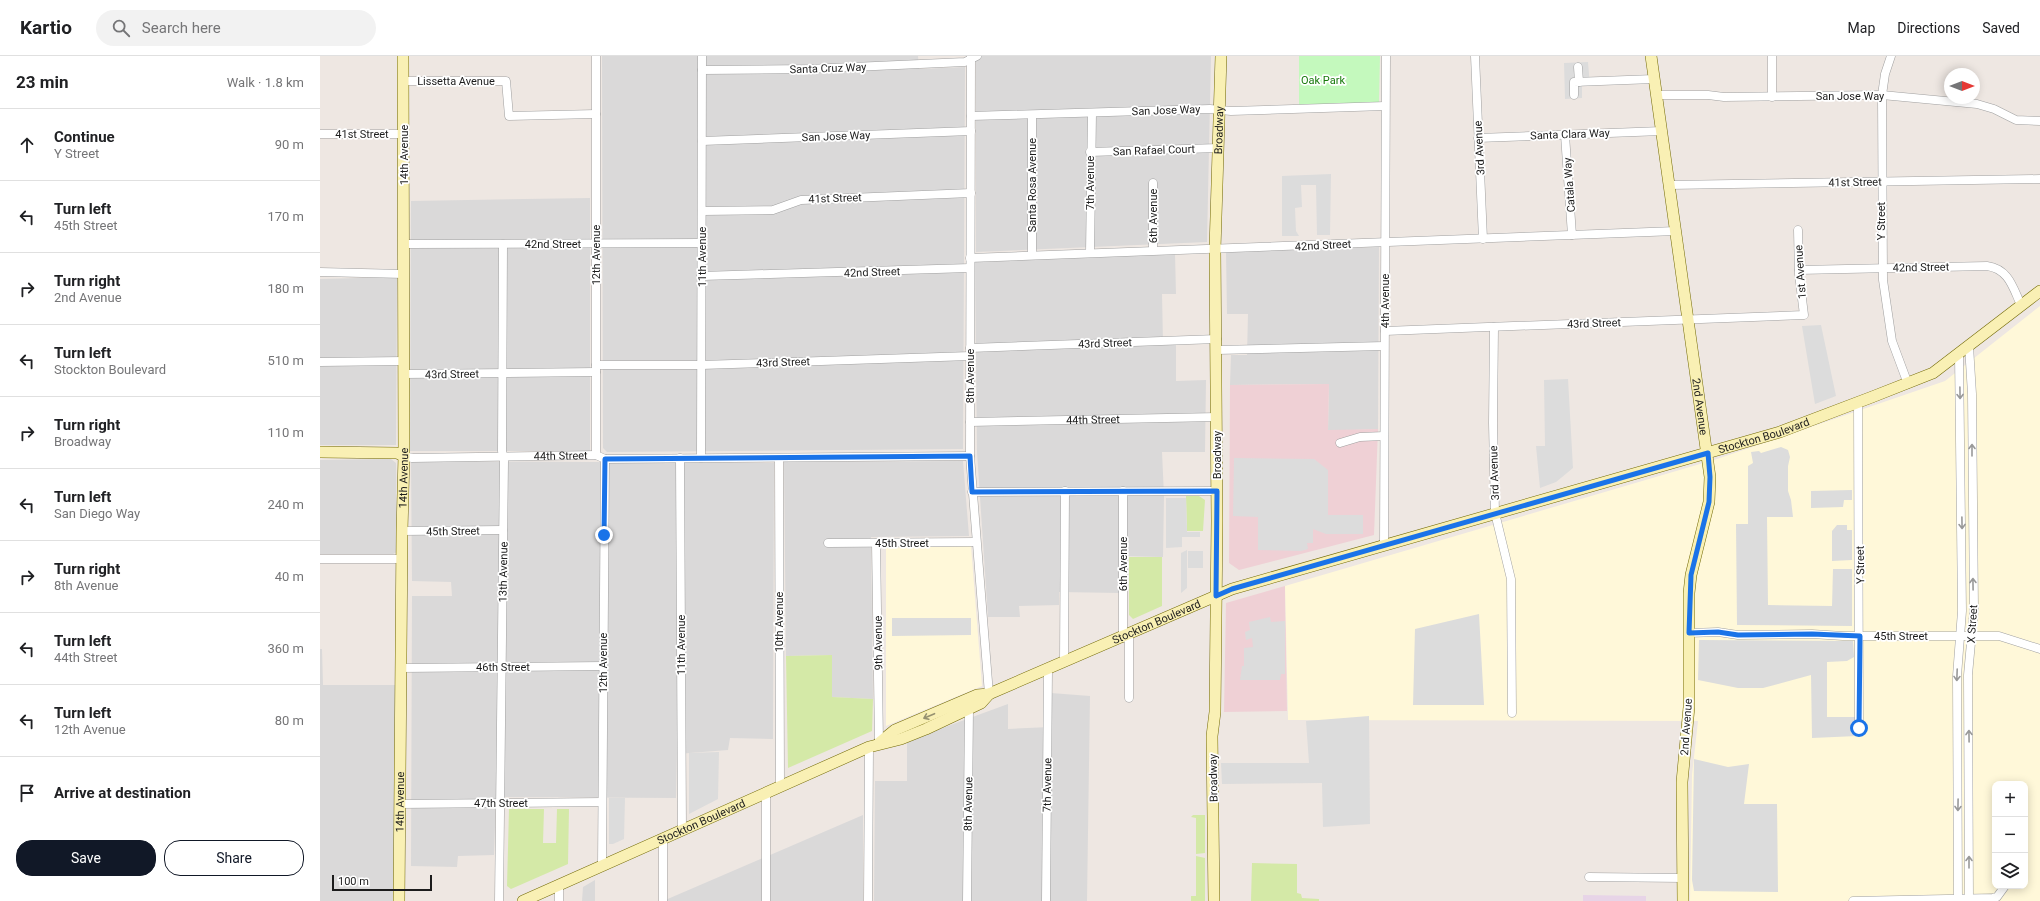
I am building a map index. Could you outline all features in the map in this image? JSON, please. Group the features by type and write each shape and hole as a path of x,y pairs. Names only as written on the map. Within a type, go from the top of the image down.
{"main road":[{"name":"14th Avenue","path":"400,901 402,531 404,456 403,56"},
{"name":"Broadway","path":"1214,901 1212,736 1215,712 1217,491 1217,345 1215,249 1221,56"},
{"name":"2nd Avenue","path":"1651,56 1708,453 1710,477 1709,502 1691,575 1689,707 1682,782 1683,901"},
{"name":"Stockton Boulevard","path":"523,901 874,745 895,730 977,695 989,694 1232,589 1790,429 1908,384 1933,373 2040,291"},
{"name":"44th Street","path":"320,452 397,453 404,456"},
{"name":"Stockton Boulevard","path":"874,745 901,739 981,703 989,694"}],"street":[{"name":"12th Avenue","path":"596,56 596,455"},
{"name":"11th Avenue","path":"702,56 702,458"},
{"name":"4th Avenue","path":"1384,546 1386,56"},
{"name":"3rd Avenue","path":"1475,56 1483,239"},
{"path":"1772,56 1772,97"},
{"name":"Y Street","path":"1891,56 1885,74 1882,95 1882,268 1892,341 1908,384"},
{"name":"Santa Cruz Way","path":"702,70 808,69 964,62 973,57"},
{"name":"8th Avenue","path":"973,57 971,116 970,456 989,694"},
{"path":"1578,67 1579,82"},
{"path":"1574,95 1574,82 1654,80"},
{"name":"Lissetta Avenue","path":"403,81 506,81 509,116 596,114"},
{"name":"San Jose Way","path":"1656,95 1772,97 1882,95 1977,104 1994,109 2016,120 2040,121"},
{"name":"San Jose Way","path":"971,116 1219,110 1231,111 1385,106"},
{"name":"7th Avenue","path":"1090,253 1090,152 1092,113"},
{"name":"Santa Rosa Avenue","path":"1032,115 1032,255"},
{"name":"San Jose Way","path":"702,141 971,131"},
{"name":"Santa Clara Way","path":"1478,138 1662,131"},
{"name":"41st Street","path":"320,134 404,134"},
{"name":"Catala Way","path":"1565,135 1572,235"},
{"name":"San Rafael Court","path":"1090,152 1218,148"},
{"name":"41st Street","path":"1669,186 2040,179"},
{"name":"6th Avenue","path":"1153,183 1153,250"},
{"name":"41st Street","path":"702,211 768,211 801,200 971,193"},
{"name":"1st Avenue","path":"1798,230 1799,270 1804,315"},
{"name":"42nd Street","path":"970,258 1676,231"},
{"name":"42nd Street","path":"404,244 702,243"},
{"name":"13th Avenue","path":"499,901 503,530 503,244"},
{"name":"42nd Street","path":"1799,270 1994,267 2001,270 2010,280 2021,305"},
{"name":"42nd Street","path":"702,276 970,268"},
{"path":"320,272 404,274"},
{"name":"43rd Street","path":"1385,331 1804,315"},
{"name":"3rd Avenue","path":"1494,327 1493,423 1495,513 1510,567 1512,713"},
{"name":"43rd Street","path":"404,374 503,373 970,352 1217,345 1384,346"},
{"name":"X Street","path":"1969,346 1972,394 1974,610 1970,636 1968,674 1970,900"},
{"name":"X Street","path":"1958,900 1957,676 1962,611 1959,354"},
{"path":"320,362 404,361"},
{"name":"Y Street","path":"1858,403 1860,636 1859,728"},
{"name":"44th Street","path":"970,422 1217,417"},
{"path":"1340,443 1360,437 1384,436"},
{"name":"44th Street","path":"404,456 412,458 596,455 605,459 970,456"},
{"name":"11th Avenue","path":"680,458 682,831"},
{"name":"10th Avenue","path":"778,458 780,787"},
{"name":"12th Avenue","path":"602,866 605,459"},
{"path":"1064,662 1065,491"},
{"name":"6th Avenue","path":"1123,491 1126,636 1129,698"},
{"path":"972,492 1217,491"},
{"name":"45th Street","path":"402,531 503,530"},
{"name":"45th Street","path":"828,543 976,542"},
{"name":"9th Avenue","path":"868,901 874,745 876,543"},
{"path":"320,559 402,559"},
{"name":"45th Street","path":"1689,633 1718,632 1738,635 1812,634 1860,636 1999,636 2040,649"},
{"name":"46th Street","path":"402,668 603,666"},
{"name":"7th Avenue","path":"1046,901 1048,669"},
{"name":"8th Avenue","path":"967,901 969,708"},
{"path":"766,793 766,901"},
{"name":"47th Street","path":"400,804 602,802"},
{"path":"663,839 663,901"},
{"path":"1589,877 1683,878"},
{"path":"559,885 559,901"},
{"path":"1853,901 1970,900 1993,898 1997,896 2003,889"}],"shaded area":[{"path":"602,56 918,56 919,69 965,67 963,449 607,452 603,448"},
{"path":"976,56 1211,56 1207,242 976,252"},
{"path":"1588,62 1590,86 1582,86 1582,98 1565,99 1564,63"},
{"path":"1331,174 1330,235 1317,235 1316,185 1301,185 1302,207 1295,208 1296,231 1299,236 1282,236 1282,176"},
{"path":"590,198 590,451 410,451 411,201"},
{"path":"1379,247 1378,429 1328,431 1329,384 1230,385 1231,355 1247,355 1248,314 1227,314 1226,252"},
{"path":"1175,254 1176,294 1162,294 1163,343 1176,343 1176,381 1206,380 1205,452 1162,452 1164,496 1163,557 1121,556 1120,593 1059,592 1059,605 1019,606 1020,617 988,617 977,452 975,262"},
{"path":"397,277 396,445 320,445 320,279"},
{"path":"2040,306 2040,901 1690,901 1692,775 1698,721 1288,720 1285,586 1717,459 1945,381"},
{"path":"1821,325 1836,396 1815,404 1802,326"},
{"path":"1568,379 1573,468 1556,482 1540,488 1536,446 1545,446 1544,380"},
{"path":"1329,384 1328,430 1378,429 1374,535 1239,570 1229,563 1230,385"},
{"path":"1781,447 1788,450 1790,457 1788,466 1788,491 1791,500 1793,517 1767,517 1768,605 1832,606 1833,569 1852,569 1852,626 1737,625 1736,524 1748,524 1748,466 1753,463 1751,452 1759,451 1761,453"},
{"path":"1234,458 1314,459 1328,470 1328,515 1363,515 1363,534 1326,534 1313,529 1313,543 1307,543 1308,549 1301,551 1258,550 1258,517 1233,516"},
{"path":"391,459 396,463 397,552 393,554 320,554 320,460"},
{"path":"411,461 774,463 773,739 730,738 728,750 677,754 676,798 496,797 494,855 458,856 457,867 411,866 412,596 452,596 451,582 412,581"},
{"path":"963,461 969,536 871,537 873,699 832,697 831,655 786,656 784,462"},
{"path":"1852,490 1852,500 1844,500 1843,507 1811,508 1811,491"},
{"path":"1166,498 1186,498 1187,532 1200,532 1200,537 1182,537 1182,547 1166,548"},
{"path":"1837,525 1847,525 1847,530 1852,530 1852,560 1832,561 1832,531"},
{"path":"971,546 982,686 886,726 886,548"},
{"path":"1187,550 1187,588 1181,593 1181,553"},
{"path":"1188,551 1203,551 1203,568 1188,568"},
{"path":"1285,586 1287,711 1224,712 1226,603"},
{"path":"1479,614 1484,705 1413,705 1415,629"},
{"path":"1270,617 1271,622 1285,621 1285,674 1281,674 1280,680 1240,680 1242,666 1244,666 1244,648 1253,647 1252,638 1246,640 1245,632 1250,630 1249,622"},
{"path":"892,618 971,618 971,635 892,636"},
{"path":"1699,640 1853,641 1854,657 1847,661 1827,662 1827,717 1857,717 1857,736 1812,738 1811,675 1763,688 1738,688 1698,680"},
{"path":"320,649 322,649 323,685 400,685 397,901 320,901"},
{"path":"1051,693 1090,696 1087,901 874,901 875,781 907,781 907,741 1008,704 1008,729 1050,727"},
{"path":"1369,716 1370,824 1323,827 1322,783 1222,784 1221,763 1309,763 1306,721"},
{"path":"719,752 718,799 689,814 689,753"},
{"path":"1694,759 1728,767 1749,764 1744,804 1777,804 1778,892 1694,891 1692,880"},
{"path":"609,798 625,798 624,839 613,844 609,844"},
{"path":"863,815 863,901 663,901"},
{"path":"595,880 595,901 582,901 583,887"},
{"path":"1583,895 1646,896 1646,901 1583,901"}],"green space":[{"name":"Oak Park","path":"1299,56 1380,56 1379,102 1299,106"},
{"path":"1186,496 1199,496 1205,500 1203,531 1187,531"},
{"path":"1129,557 1162,557 1162,606 1133,619 1129,615"},
{"path":"832,655 832,697 873,699 872,731 788,768 786,656"},
{"path":"509,809 544,809 543,843 556,843 557,809 569,809 568,864 511,889 507,886"},
{"path":"1193,815 1205,815 1205,853 1196,854 1196,818 1191,817"},
{"path":"1196,856 1205,858 1205,901 1191,901 1191,896 1196,896"},
{"path":"1252,863 1297,864 1297,893 1301,894 1302,898 1319,899 1319,901 1251,901"}],"route":[{"path":"604,535 605,459 970,456 972,492 1217,491 1216,596 1232,589 1708,453 1710,477 1709,502 1691,575 1689,593 1689,633 1718,632 1738,635 1812,634 1860,636 1859,728"}]}
